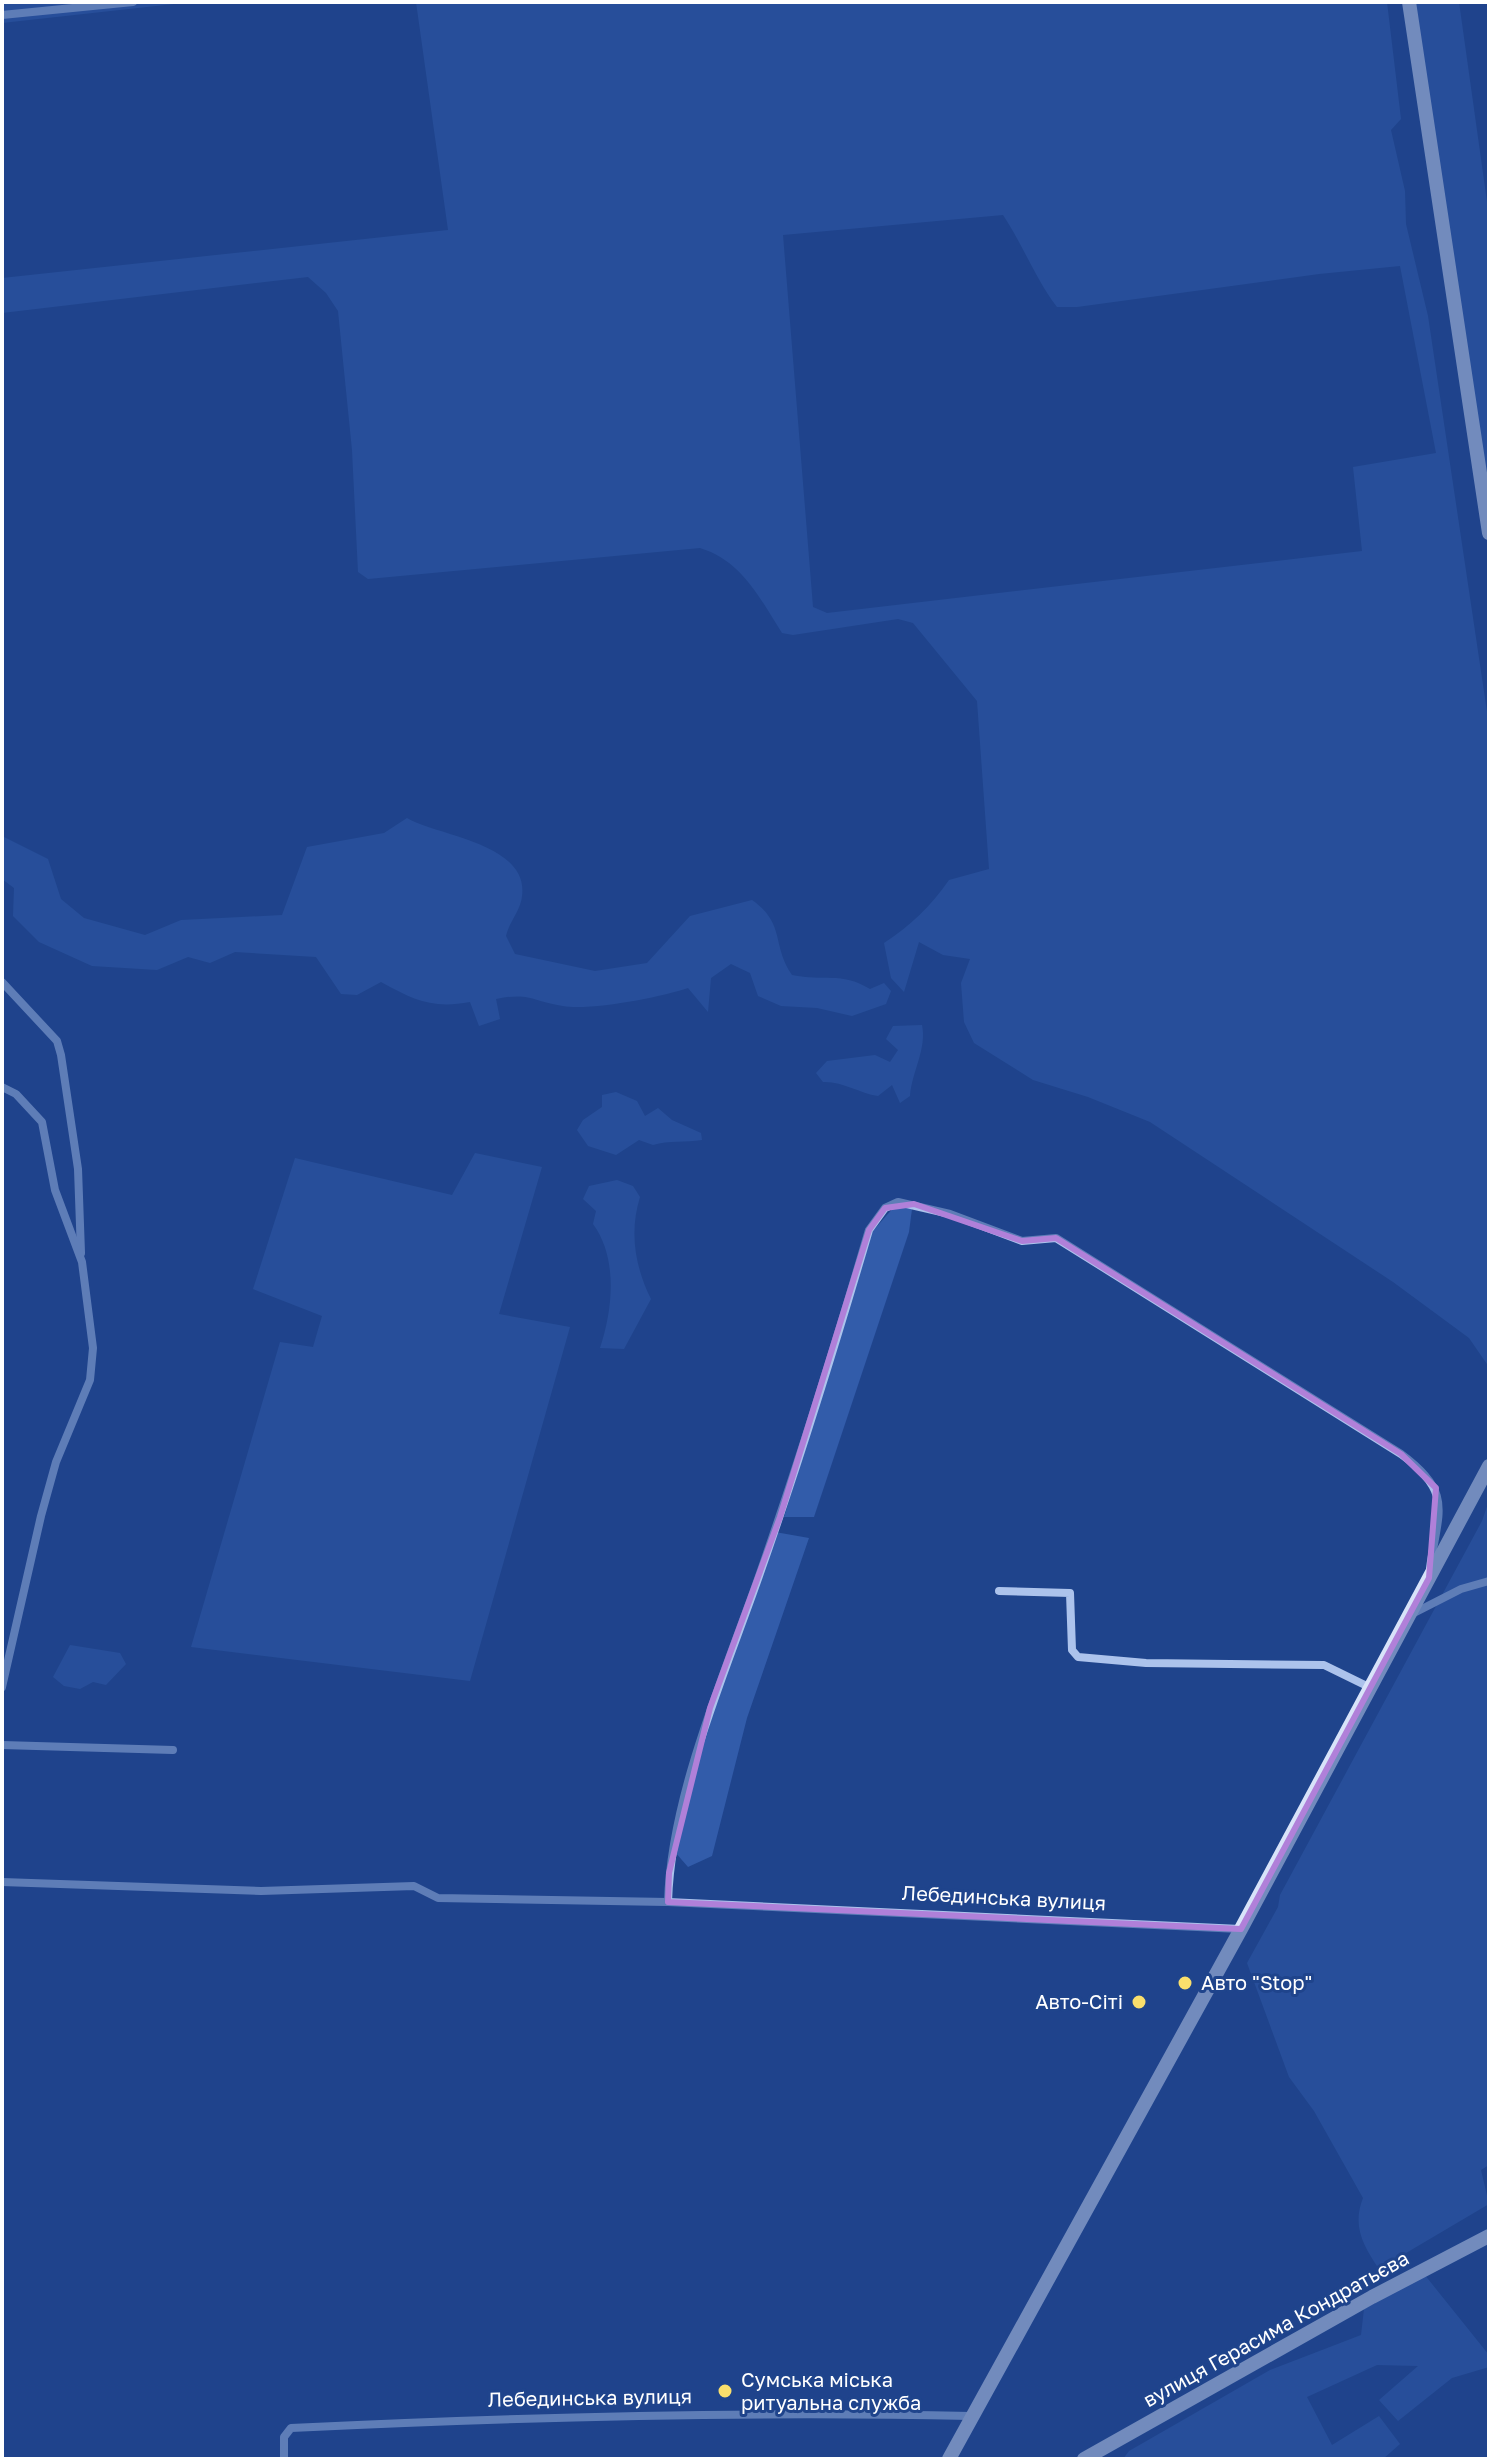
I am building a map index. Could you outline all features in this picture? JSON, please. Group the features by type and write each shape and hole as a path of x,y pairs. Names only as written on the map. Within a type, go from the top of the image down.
{"street":[{"path":"2,15 133,2"},
{"path":"1409,2 1489,533"},
{"path":"2,982 57,1041 61,1055 78,1169 82,1262 93,1348 90,1380 56,1462 2,1687"},
{"path":"2,1087 16,1094 42,1122 55,1190 82,1262"},
{"path":"668,1902 669,1873 710,1708 775,1532 869,1230 885,1208 898,1202 950,1214 1022,1241 1056,1238 1401,1454 1424,1471 1436,1488 1437,1526 1429,1578"},
{"path":"949,2459 1241,1929 1489,1466"},
{"path":"1408,1616 1461,1589 1489,1581"},
{"path":"999,1591 1070,1593 1072,1650 1078,1657 1146,1663 1324,1665 1371,1688"},
{"path":"2,1745 173,1750"},
{"name":"Лебединська вулиця","path":"2,1882 261,1891 414,1886 438,1898 668,1902 1241,1929"},
{"name":"вулиця Герасима Кондратьєва","path":"1084,2459 1372,2297 1489,2236"},
{"name":"Лебединська вулиця","path":"284,2459 284,2437 291,2428 460,2420 867,2414 971,2416"}],"highlighted area":[{"path":"914,1204 1022,1241 1056,1238 1401,1454 1436,1488 1429,1578 1241,1929 668,1902 669,1873 710,1708 780,1517 869,1230 885,1208"}],"shaded area":[{"path":"2,2 192,2 2,23"},
{"path":"416,2 1387,2 1401,119 1391,130 1405,191 1406,224 1428,316 1489,725 1489,1367 1469,1338 1393,1282 1150,1122 1088,1097 1033,1080 974,1043 964,1022 961,983 970,959 943,955 919,942 904,992 891,978 884,943 920,915 949,880 989,869 977,701 913,623 898,619 793,635 782,633 738,571 715,554 700,548 368,579 358,572 352,450 338,311 326,293 308,277 2,313 2,278 448,230","holes":["1003,215 1057,307 1400,266 1436,453 1353,467 1362,551 827,613 813,607 783,235"]},
{"path":"1409,2 1459,2 1489,216 1489,533"},
{"path":"407,818 478,844 511,864 520,878 522,896 506,936 515,954 595,971 647,963 690,916 752,900 770,917 792,975 850,980 870,989 884,983 891,991 886,1004 852,1016 817,1008 781,1006 758,996 750,973 731,964 711,978 708,1012 688,988 644,999 590,1007 563,1006 516,996 496,999 500,1019 479,1026 470,1002 445,1004 424,1001 381,982 357,995 341,994 316,957 235,952 210,963 188,957 157,970 92,966 39,942 13,916 14,888 2,879 2,836 48,859 61,899 84,918 145,935 181,920 282,915 307,847 384,833"},
{"path":"922,1025 923,1043 910,1096 900,1103 892,1085 878,1096 837,1083 823,1082 816,1073 827,1061 875,1055 890,1062 898,1050 886,1039 893,1026"},
{"path":"616,1092 637,1101 645,1116 658,1108 672,1120 701,1133 702,1140 653,1145 639,1140 616,1155 588,1146 577,1130 583,1120 602,1107 602,1095"},
{"path":"475,1153 542,1167 499,1314 570,1327 470,1681 191,1647 280,1342 313,1347 322,1316 253,1289 295,1158 452,1195"},
{"path":"617,1180 633,1186 640,1197 635,1223 635,1249 651,1299 624,1349 600,1348 610,1301 610,1268 601,1237 593,1224 596,1211 583,1199 589,1186"},
{"path":"908,1206 912,1209 909,1232 814,1517 784,1517 872,1232 894,1207"},
{"path":"1489,1501 1489,2165 1481,2170 1489,2204 1379,2269 1361,2235 1359,2218 1363,2198 1314,2111 1289,2077 1247,1963 1278,1907 1280,1895 1482,1521"},
{"path":"775,1532 809,1538 747,1718 712,1856 688,1867 675,1852 694,1770 718,1690"},
{"path":"70,1645 120,1653 126,1664 106,1685 93,1682 80,1689 64,1686 53,1677"},
{"path":"1424,2274 1489,2355 1489,2367 1452,2378 1398,2421 1379,2400 1418,2366 1377,2365 1307,2397 1332,2445 1379,2416 1400,2444 1383,2459 1123,2459 1129,2451 1270,2370 1361,2335 1364,2309"}],"place":[{"name":"Авто \"Stop\"","path":"1185,1983"},
{"name":"Авто-Сіті","path":"1139,2002"},
{"name":"Сумська міська ритуальна служба","path":"725,2391"}]}
